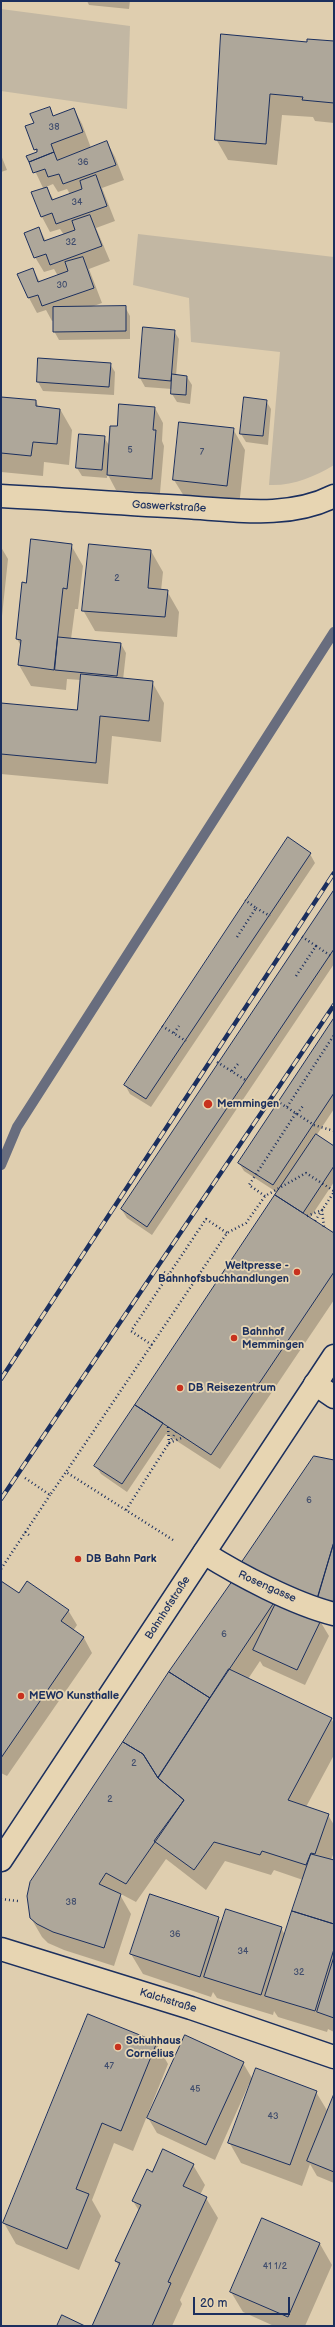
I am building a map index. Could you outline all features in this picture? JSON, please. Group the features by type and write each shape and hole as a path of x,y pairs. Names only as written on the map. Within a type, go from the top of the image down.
{"street":[{"name":"Gaswerkstraße","path":"1,496 134,505 284,511 316,505 334,496"},
{"name":"Bahnhofstraße","path":"1,1860 334,1356"},
{"path":"315,1384 334,1397"},
{"name":"Rosengasse","path":"204,1553 231,1570 306,1604 334,1614"},
{"name":"Kalchstraße","path":"1,1949 191,2008 334,2057"}],"path":[{"path":"245,900 270,916"},
{"path":"237,937 256,908"},
{"path":"301,936 331,956"},
{"path":"296,976 316,946"},
{"path":"162,1026 186,1041"},
{"path":"174,1033 179,1026"},
{"path":"287,1107 334,1036"},
{"path":"217,1062 247,1081"},
{"path":"232,1072 238,1064"},
{"path":"278,1101 314,1125 334,1131"},
{"path":"265,1196 249,1185 303,1106"},
{"path":"1,1569 227,1233 246,1223 265,1196 306,1173 334,1192 315,1221"},
{"path":"307,1216 322,1210"},
{"path":"322,1210 324,1227"},
{"path":"152,1345 131,1331 206,1219 227,1233"},
{"path":"164,1272 169,1275"},
{"path":"168,1427 169,1443"},
{"path":"126,1510 176,1432"},
{"path":"169,1443 184,1437"},
{"path":"66,1472 173,1540"},
{"path":"25,1478 50,1495"},
{"path":"26,1532 29,1535"},
{"path":"1,1899 18,1901"}],"shaded area":[{"path":"1,9 130,26 127,109 1,91"},
{"path":"138,234 334,257 334,465 303,480 286,484 269,485 280,352 191,342 189,298 133,285"}],"building":[{"path":"221,34 307,42 307,39 334,41 334,103 302,100 303,97 270,94 266,144 215,140"},
{"path":"50,107 53,116 74,108 83,132 51,144 54,152 29,162 26,156 37,152 37,149 34,150 25,126 34,123 30,114"},
{"path":"107,141 116,165 63,184 59,174 48,177 45,169 33,173 29,162 54,152 57,160"},
{"path":"96,175 107,206 56,224 52,213 41,217 31,192 47,187 52,200 82,189 80,181"},
{"path":"90,215 102,246 50,265 46,254 34,258 24,233 39,227 44,241 75,230 72,221"},
{"path":"83,257 94,288 42,306 38,295 28,298 17,274 33,268 38,282 68,271 65,262"},
{"path":"126,306 126,331 53,332 53,307"},
{"path":"143,327 175,330 171,381 139,378"},
{"path":"38,358 111,363 109,387 37,382"},
{"path":"172,374 187,376 186,395 171,394"},
{"path":"1,397 36,400 36,406 60,409 57,444 33,442 31,456 1,453"},
{"path":"244,397 267,400 263,436 240,434"},
{"path":"119,404 155,407 153,430 156,430 152,479 107,475 110,426 117,426"},
{"path":"179,422 234,428 227,486 173,480"},
{"path":"79,434 105,436 102,470 76,468"},
{"path":"31,539 72,544 67,589 63,588 54,670 18,665 21,640 16,639 22,582 26,583"},
{"path":"89,544 151,550 148,588 168,590 165,617 82,611"},
{"path":"58,637 121,643 117,676 55,670"},
{"path":"81,674 153,681 149,721 100,716 96,763 1,754 1,703 77,710"},
{"path":"288,837 311,853 146,1099 124,1085"},
{"path":"334,890 334,949 147,1227 121,1209"},
{"path":"334,1018 334,1093 273,1185 238,1163"},
{"path":"316,1134 334,1146 334,1166 303,1213 275,1195"},
{"name":"Bahnhof Memmingen","path":"275,1195 334,1233 334,1272 211,1455 135,1405"},
{"path":"135,1405 163,1423 122,1484 94,1466"},
{"path":"314,1456 334,1460 334,1542 317,1600 240,1565"},
{"path":"334,1542 334,1604 317,1600"},
{"path":"1,1581 19,1593 27,1581 69,1610 61,1621 84,1637 1,1758"},
{"path":"232,1582 275,1601 210,1698 169,1672"},
{"path":"277,1601 321,1620 297,1670 253,1650"},
{"path":"229,1669 332,1718 288,1800 329,1814 315,1854 311,1853 306,1865 262,1851 260,1855 214,1842 194,1870 154,1841 184,1800 158,1778"},
{"path":"169,1672 210,1698 158,1778 143,1754 123,1742"},
{"path":"123,1742 143,1754 158,1778 184,1800 126,1884 106,1873 99,1884 121,1894 104,1948 53,1932 37,1924 30,1918 27,1896 30,1882"},
{"path":"311,1854 334,1860 334,1924 292,1911"},
{"path":"150,1894 219,1917 200,1977 130,1954"},
{"path":"226,1909 282,1927 261,1995 204,1977"},
{"path":"292,1911 334,1924 334,1949 315,2011 265,1996"},
{"path":"334,1957 334,2018 317,2012"},
{"path":"88,2014 157,2042 121,2131 102,2123 76,2189 89,2194 67,2249 3,2223"},
{"path":"185,2035 244,2062 206,2145 147,2118"},
{"path":"256,2068 317,2091 290,2165 228,2143"},
{"path":"334,2094 334,2172 307,2161"},
{"path":"163,2149 194,2164 183,2186 207,2197 168,2282 171,2283 152,2326 92,2326 120,2263 115,2261 141,2205 132,2201 147,2169 152,2172"},
{"path":"262,2218 320,2243 288,2317 230,2292"},
{"path":"62,2315 85,2326 57,2326"}],"waterway":[{"path":"1,1165 17,1127 334,632"}],"railway":[{"path":"1,1379 334,873"},
{"path":"1,1499 334,1005"}],"place":[{"name":"Memmingen","path":"208,1104"},
{"name":"Weltpresse - Bahnhofsbuchhandlungen","path":"297,1272"},
{"name":"Bahnhof Memmingen","path":"234,1338"},
{"name":"DB Reisezentrum","path":"180,1388"},
{"name":"DB Bahn Park","path":"78,1559"},
{"name":"MEWO Kunsthalle","path":"21,1696"},
{"name":"Schuhhaus Cornelius","path":"118,2047"}]}
